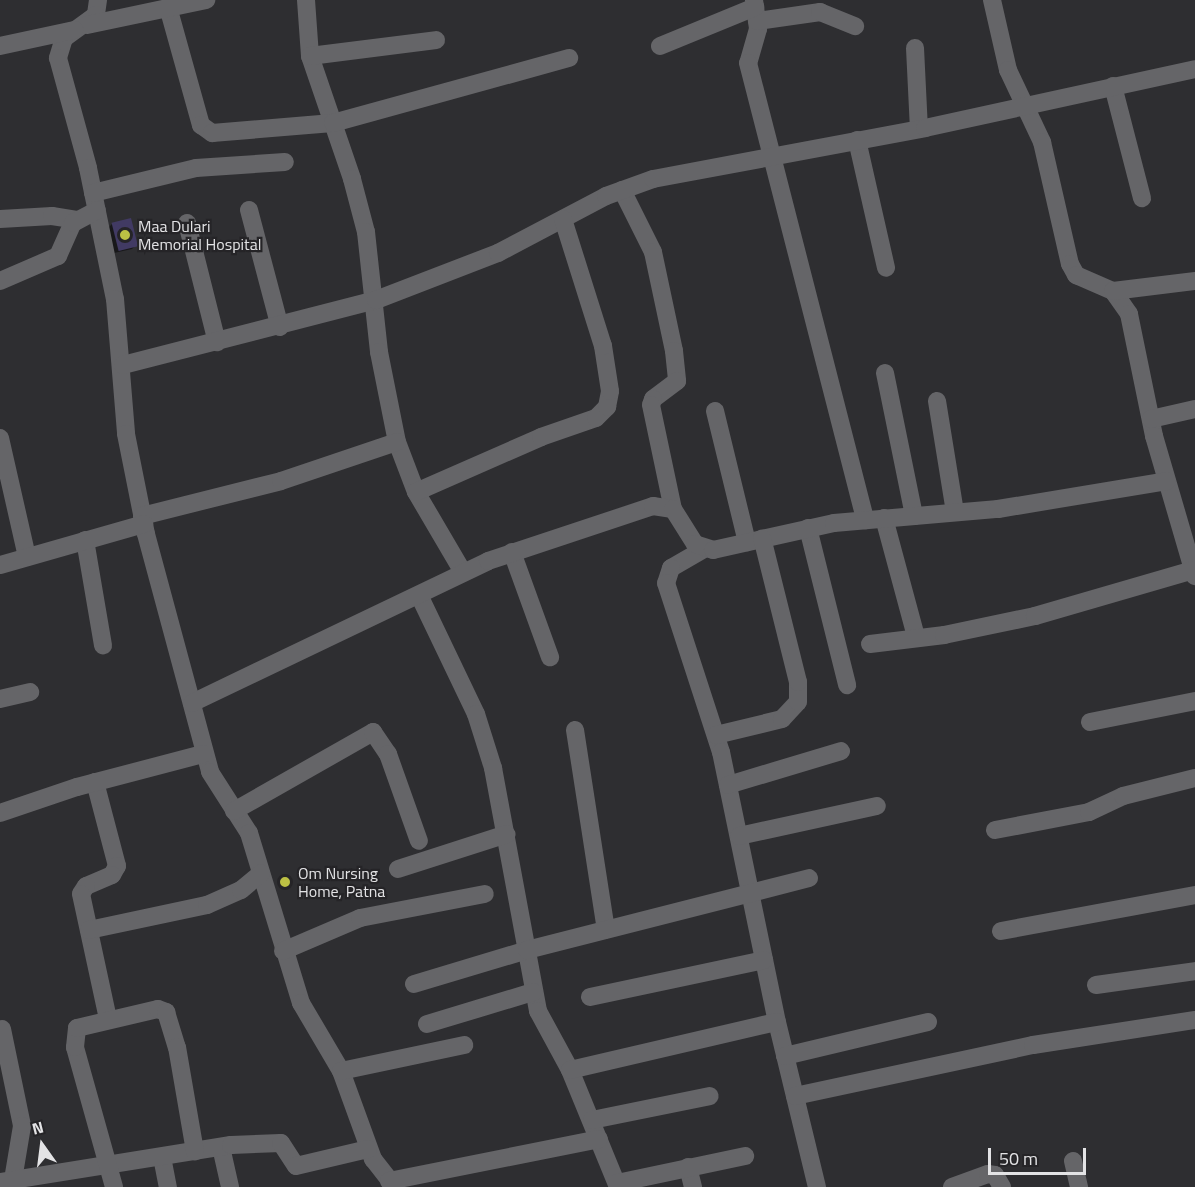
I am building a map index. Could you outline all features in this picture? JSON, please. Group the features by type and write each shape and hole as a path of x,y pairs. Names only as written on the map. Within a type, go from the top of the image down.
{"street":[{"path":"99,0 98,10 83,27 64,38 58,58 95,201 115,298 123,364 126,434 143,520 204,754 217,788 249,833 283,951 301,1003 341,1071 368,1149 392,1184 599,1139"},
{"path":"0,46 206,0"},
{"path":"306,0 310,56 360,208 376,300 379,352 397,442 416,492 463,572"},
{"path":"870,644 1035,616 1194,573 1151,419 1133,327 1122,300 1113,291 1076,275 1070,264 1042,142 1008,70 992,0"},
{"path":"168,7 184,70 206,130 219,134 333,123 569,58"},
{"path":"756,9 748,63 865,520"},
{"path":"660,46 756,9 820,12 855,26"},
{"path":"310,56 436,40"},
{"path":"915,48 919,129"},
{"path":"123,364 280,327 376,300 498,253 622,190 771,154 919,129 1195,69"},
{"path":"1113,87 1142,198"},
{"path":"857,140 886,267"},
{"path":"0,281 58,256 69,229 95,201 196,168 285,162"},
{"path":"622,190 653,252 674,351 677,381 653,399 651,405 672,509 694,544 704,549"},
{"path":"249,210 280,327"},
{"path":"0,219 52,216 77,220"},
{"path":"416,492 541,437 596,418 608,407 610,391 603,346 563,219"},
{"path":"187,223 217,342"},
{"path":"1113,291 1195,281"},
{"path":"885,373 914,516"},
{"path":"937,401 955,512"},
{"path":"1151,419 1195,409"},
{"path":"715,411 798,682 798,702 782,719 716,735"},
{"path":"0,438 27,557"},
{"path":"0,565 143,520 281,481 397,442"},
{"path":"818,1187 777,1022 716,735 666,583 671,568 704,549 808,528 865,520 1040,503 1167,481"},
{"path":"192,703 420,595 463,572 512,552 637,510 664,506 672,509"},
{"path":"884,518 916,637"},
{"path":"808,528 847,686"},
{"path":"85,540 103,645"},
{"path":"512,552 550,657"},
{"path":"420,595 476,714 493,768 507,834 533,992 546,1029 570,1070 592,1120 617,1185 688,1167 745,1156"},
{"path":"0,699 30,692"},
{"path":"1090,722 1195,701"},
{"path":"575,730 606,930"},
{"path":"234,811 373,732 388,754 419,842"},
{"path":"728,785 841,751"},
{"path":"0,813 95,782 204,754"},
{"path":"995,830 1089,812 1123,796 1195,778"},
{"path":"95,782 117,867 112,875 83,889 89,930 108,1019"},
{"path":"739,836 878,806"},
{"path":"398,869 507,834"},
{"path":"89,930 207,905 241,890 261,873"},
{"path":"414,984 526,950 809,878"},
{"path":"283,951 360,918 485,894"},
{"path":"1001,931 1195,895"},
{"path":"590,997 764,960"},
{"path":"1096,986 1195,970"},
{"path":"427,1024 533,992"},
{"path":"114,1187 73,1037 77,1028 158,1009 166,1012 177,1047 195,1150"},
{"path":"795,1096 1033,1045 1195,1020"},
{"path":"570,1070 777,1022"},
{"path":"785,1056 928,1022"},
{"path":"2,1029 22,1126 7,1181 57,1180 110,1167 221,1147 282,1143 296,1166 368,1149"},
{"path":"341,1071 464,1045"},
{"path":"592,1120 710,1096"},
{"path":"221,1147 230,1187"},
{"path":"162,1157 168,1187"},
{"path":"1073,1161 1079,1187"},
{"path":"688,1167 693,1187"},
{"path":"952,1187 988,1174 995,1175 1002,1187"}],"building":[{"path":"131,218 138,246 119,251 112,223"}],"place":[{"name":"Maa Dulari Memorial Hospital","path":"125,235"},
{"name":"Om Nursing Home, Patna","path":"285,882"}]}
